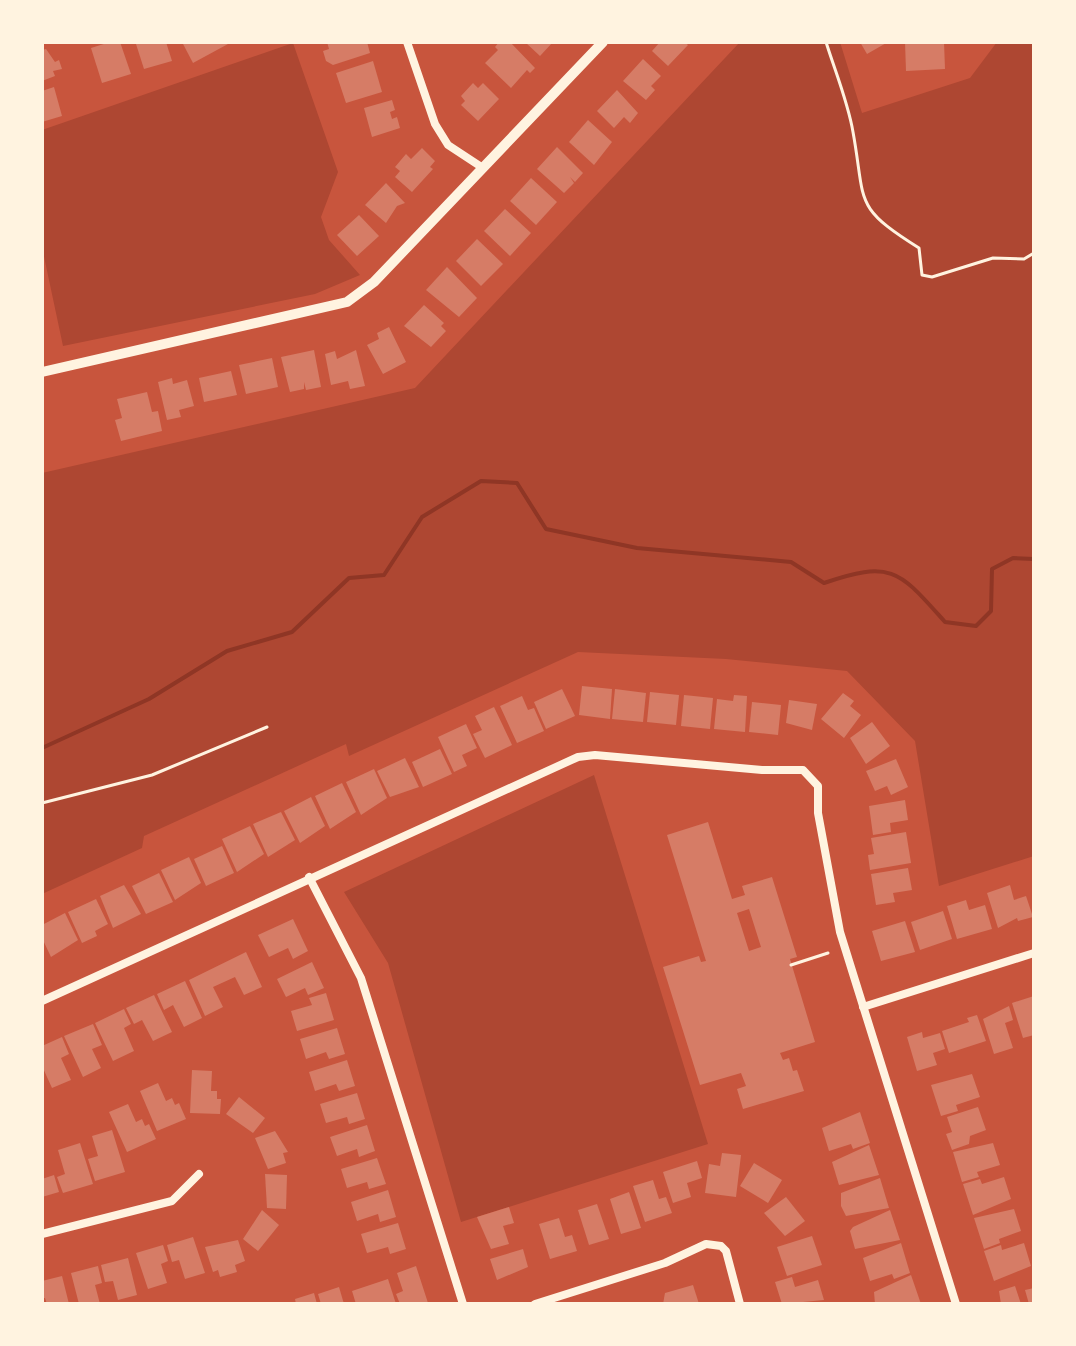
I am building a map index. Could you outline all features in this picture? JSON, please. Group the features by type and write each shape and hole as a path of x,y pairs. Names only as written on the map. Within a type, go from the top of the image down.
{"street":[{"path":"407,42 435,124 448,145 483,168"},
{"path":"42,372 347,302 374,282 603,42"},
{"path":"42,1001 578,757 595,755 762,770 803,770 818,786 818,813 840,932 956,1304"},
{"path":"309,877 353,955 463,1304"},
{"path":"863,1007 1034,953"},
{"path":"42,1234 172,1201 199,1174"},
{"path":"535,1304 665,1263 712,1244 721,1246 730,1260 740,1304"}],"path":[{"path":"826,42 853,129 861,196 882,225 919,248 922,275 932,277 993,258 1024,259 1034,253"},
{"path":"42,803 152,775 267,727"},
{"path":"791,965 828,953"}],"shaded area":[{"path":"740,42 840,42 862,113 970,78 997,42 1034,42 1034,856 939,886 915,741 847,671 726,659 578,652 349,756 346,744 144,836 142,848 42,894 42,473 415,388"},
{"path":"293,43 338,172 321,217 329,240 360,275 315,294 63,346 42,247 42,130"},
{"path":"594,775 708,1144 461,1222 388,963 344,892"}],"building":[{"path":"120,42 131,74 102,83 91,48"},
{"path":"166,42 172,61 144,69 136,44"},
{"path":"182,42 226,42 228,44 193,63"},
{"path":"327,42 367,42 370,53 333,65 326,61 323,51 329,49"},
{"path":"499,42 510,42 535,68 530,73 527,70 511,88 485,63 498,50 495,47"},
{"path":"525,42 553,42 540,56"},
{"path":"660,42 684,42 688,45 668,66 652,51"},
{"path":"860,42 888,42 867,54"},
{"path":"905,42 944,42 945,69 906,71"},
{"path":"46,49 55,62 59,60 62,69 53,71 55,76 42,81 42,50"},
{"path":"643,59 661,76 651,86 655,90 646,100 623,81"},
{"path":"373,61 382,92 346,103 336,73"},
{"path":"473,83 478,88 483,83 499,99 478,121 461,105 465,101 461,96"},
{"path":"54,87 62,116 42,122 42,91"},
{"path":"617,90 638,113 630,123 624,117 614,128 597,111"},
{"path":"392,100 395,110 390,112 392,119 397,117 400,128 372,137 364,108"},
{"path":"588,120 612,142 594,165 569,142"},
{"path":"557,147 583,173 575,182 570,177 574,183 564,193 537,169"},
{"path":"422,148 435,161 430,167 433,169 412,192 395,177 400,171 395,167 406,154 411,159"},
{"path":"531,178 557,202 536,225 510,201"},
{"path":"386,183 405,203 397,206 386,223 365,205"},
{"path":"505,209 531,233 510,256 484,231"},
{"path":"359,215 379,236 357,256 337,235"},
{"path":"477,239 503,264 481,286 456,261"},
{"path":"447,267 477,298 459,317 426,290"},
{"path":"424,305 444,323 441,326 446,331 431,347 404,326"},
{"path":"389,327 406,362 383,374 367,345 379,339 377,333"},
{"path":"314,350 321,387 306,390 304,382 304,389 290,392 281,357"},
{"path":"356,350 365,386 350,389 348,381 331,385 325,354 335,351 337,359"},
{"path":"272,358 278,387 246,394 239,365"},
{"path":"231,371 237,395 204,402 199,378"},
{"path":"172,378 173,384 187,380 194,406 179,410 181,417 167,420 158,382"},
{"path":"147,392 152,412 158,411 162,431 121,441 115,420 122,418 117,399"},
{"path":"582,686 612,689 610,719 579,715"},
{"path":"562,689 575,716 546,729 534,702"},
{"path":"615,689 646,693 643,722 612,719"},
{"path":"650,692 679,695 676,725 647,722"},
{"path":"843,693 854,701 850,706 861,715 844,738 821,719"},
{"path":"684,695 713,698 710,729 681,726"},
{"path":"734,695 747,696 745,732 714,729 717,699 733,701"},
{"path":"522,696 528,710 534,708 544,731 517,743 500,706"},
{"path":"789,700 817,704 812,730 786,723"},
{"path":"752,702 781,705 778,735 749,732"},
{"path":"494,707 512,745 485,758 473,734 482,730 475,716"},
{"path":"872,722 890,746 866,764 850,738"},
{"path":"466,724 477,748 462,755 467,766 454,772 438,737"},
{"path":"440,749 452,774 423,787 412,762"},
{"path":"405,758 419,787 390,797 377,771"},
{"path":"896,759 908,787 891,795 887,786 875,791 866,771"},
{"path":"374,769 387,798 361,815 346,782"},
{"path":"342,783 356,812 330,829 315,796"},
{"path":"311,797 325,826 300,843 284,811"},
{"path":"905,800 908,820 890,823 891,832 873,835 869,806"},
{"path":"281,812 295,840 268,857 253,824"},
{"path":"708,822 732,899 745,895 742,886 772,877 797,957 790,959 815,1042 780,1053 783,1060 789,1058 793,1071 797,1070 804,1091 743,1109 737,1089 746,1086 741,1073 700,1085 663,967 699,956 701,962 706,961 667,835","holes":["749,909 761,947 749,951 737,913"]},
{"path":"250,826 264,854 237,872 222,839"},
{"path":"906,832 911,863 870,870 868,855 874,854 871,838"},
{"path":"222,846 234,873 206,886 194,859"},
{"path":"189,857 201,883 175,900 161,870"},
{"path":"908,868 912,890 893,893 895,902 876,905 871,874"},
{"path":"159,873 173,902 146,914 132,886"},
{"path":"124,885 141,914 113,928 100,896"},
{"path":"1010,885 1014,900 1026,896 1033,917 1018,921 1017,918 998,928 987,893"},
{"path":"96,899 108,924 95,931 97,936 82,943 68,912"},
{"path":"966,900 969,910 985,905 992,929 957,939 947,906"},
{"path":"943,911 952,939 920,950 911,922"},
{"path":"65,913 78,940 51,957 42,938 42,925"},
{"path":"293,919 308,951 293,959 288,948 269,957 258,935"},
{"path":"905,921 915,952 881,961 872,931"},
{"path":"246,952 262,987 244,995 235,977 213,987 223,1007 205,1016 189,980"},
{"path":"312,962 324,988 308,995 305,988 286,997 277,979"},
{"path":"185,981 202,1018 184,1027 173,1005 164,1010 157,994"},
{"path":"326,993 334,1020 297,1031 291,1011 312,1005 309,998"},
{"path":"154,995 172,1032 153,1041 142,1020 134,1024 126,1008"},
{"path":"1034,996 1034,1035 1023,1038 1012,1003"},
{"path":"1009,1006 1013,1020 1005,1023 1013,1048 994,1054 983,1019"},
{"path":"124,1009 131,1024 124,1028 134,1051 113,1061 95,1023"},
{"path":"977,1015 986,1041 949,1053 942,1031 969,1022 967,1018"},
{"path":"93,1024 102,1045 92,1049 101,1068 83,1077 64,1036"},
{"path":"337,1028 345,1054 329,1059 326,1052 306,1059 300,1039"},
{"path":"922,1032 923,1038 940,1033 945,1049 933,1053 937,1065 917,1071 907,1037"},
{"path":"62,1037 69,1054 61,1058 71,1080 52,1088 42,1066 42,1046"},
{"path":"347,1060 355,1086 339,1091 336,1084 315,1091 309,1072"},
{"path":"192,1070 212,1071 211,1091 217,1091 217,1099 221,1099 220,1114 190,1113"},
{"path":"972,1074 980,1097 956,1105 958,1111 941,1116 931,1085"},
{"path":"158,1083 166,1101 172,1098 175,1105 179,1103 186,1119 157,1131 140,1091"},
{"path":"357,1093 365,1119 349,1124 347,1117 326,1123 320,1104"},
{"path":"239,1097 265,1118 253,1133 226,1114"},
{"path":"128,1104 136,1122 142,1119 145,1126 149,1124 156,1139 127,1152 109,1112"},
{"path":"978,1107 986,1130 970,1136 969,1144 952,1150 946,1134 952,1132 947,1117"},
{"path":"860,1112 870,1143 853,1149 851,1144 829,1151 822,1128"},
{"path":"367,1125 375,1151 359,1157 357,1149 337,1156 330,1137"},
{"path":"112,1130 125,1172 95,1181 88,1159 98,1156 92,1136"},
{"path":"275,1131 288,1152 283,1153 286,1163 268,1169 255,1138"},
{"path":"80,1143 93,1184 63,1193 57,1177 65,1174 58,1150"},
{"path":"993,1143 1000,1165 977,1172 979,1177 962,1182 953,1152"},
{"path":"869,1145 879,1175 839,1185 832,1162"},
{"path":"722,1153 741,1155 736,1197 705,1193 709,1164 720,1166"},
{"path":"377,1158 386,1184 369,1189 367,1182 347,1188 341,1169"},
{"path":"697,1161 702,1178 687,1183 691,1197 673,1203 663,1172"},
{"path":"754,1163 782,1180 768,1203 740,1186"},
{"path":"265,1174 287,1175 286,1209 267,1208"},
{"path":"54,1175 59,1192 42,1197 42,1179"},
{"path":"1004,1177 1011,1199 973,1215 963,1184 980,1179 982,1184"},
{"path":"880,1178 889,1208 846,1216 841,1206 841,1193"},
{"path":"653,1180 659,1199 666,1197 672,1213 645,1222 633,1186"},
{"path":"388,1190 396,1217 380,1222 378,1214 357,1221 351,1202"},
{"path":"629,1192 641,1228 621,1234 610,1199"},
{"path":"786,1197 805,1221 785,1236 764,1213"},
{"path":"597,1204 609,1239 589,1245 578,1210"},
{"path":"509,1207 514,1223 503,1226 509,1244 491,1249 477,1217"},
{"path":"1014,1209 1021,1231 999,1239 1000,1243 984,1249 974,1218"},
{"path":"262,1210 279,1225 258,1251 243,1239"},
{"path":"890,1210 900,1240 855,1249 850,1231 853,1227"},
{"path":"559,1218 565,1237 572,1235 577,1251 550,1259 539,1224"},
{"path":"398,1223 406,1249 390,1254 388,1247 367,1253 361,1234"},
{"path":"812,1236 822,1265 787,1276 777,1247"},
{"path":"193,1237 205,1273 185,1279 179,1260 172,1262 167,1245"},
{"path":"238,1240 245,1261 235,1265 237,1272 220,1277 218,1270 213,1272 205,1247"},
{"path":"901,1243 910,1273 894,1279 892,1274 870,1281 863,1258"},
{"path":"1024,1243 1031,1266 994,1281 984,1251 1001,1245 1002,1250"},
{"path":"163,1245 168,1261 161,1264 167,1283 148,1289 136,1253"},
{"path":"523,1249 528,1267 497,1280 490,1259"},
{"path":"128,1258 137,1295 118,1300 113,1281 105,1282 101,1265"},
{"path":"98,1266 102,1283 95,1285 100,1304 79,1304 71,1273"},
{"path":"416,1266 428,1303 400,1304 396,1294 403,1291 397,1273"},
{"path":"911,1275 921,1304 875,1304 874,1292"},
{"path":"62,1276 69,1304 47,1304 42,1298 42,1281"},
{"path":"792,1277 795,1287 818,1280 824,1300 782,1304 775,1282"},
{"path":"388,1279 396,1304 356,1304 352,1291"},
{"path":"693,1285 699,1304 663,1304 665,1293"},
{"path":"1015,1286 1021,1304 1001,1304 999,1291"},
{"path":"339,1287 344,1304 321,1304 318,1294"},
{"path":"1034,1288 1034,1304 1029,1304 1025,1290"},
{"path":"314,1293 317,1304 296,1304 295,1299"}],"waterway":[{"path":"42,748 149,699 227,651 292,632 349,578 384,575 422,517 481,481 517,483 546,529 637,548 791,562 824,583 866,572 894,575 917,591 945,622 976,626 991,611 992,569 1013,558 1034,559"}]}
